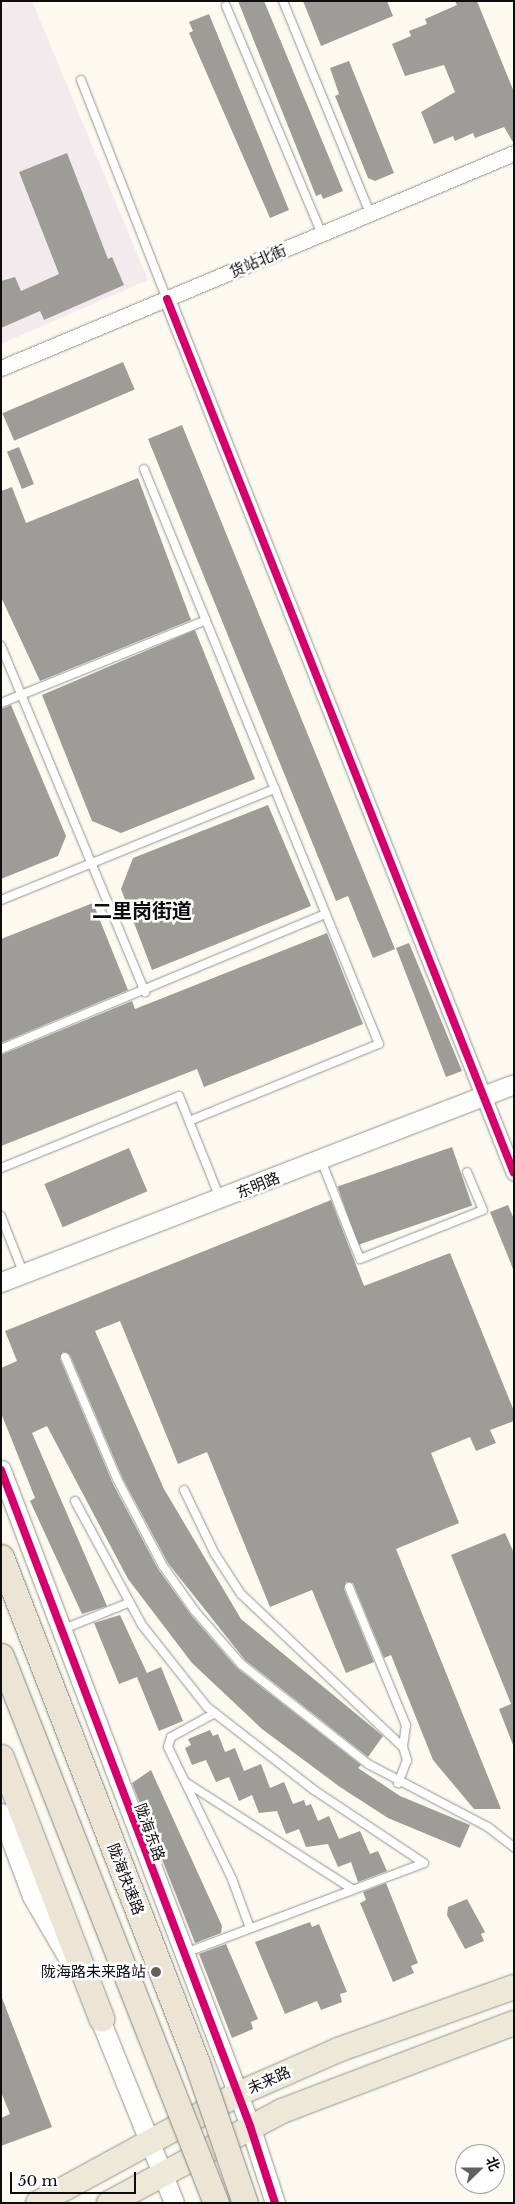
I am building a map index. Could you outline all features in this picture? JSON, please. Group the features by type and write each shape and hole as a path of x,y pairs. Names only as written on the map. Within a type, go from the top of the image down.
{"highway":[{"name":"陇海快速路","path":"1,1557 197,2063 245,2203"},
{"path":"1,1656 216,2203"},
{"path":"1,1757 101,2018"}],"main road":[{"name":"未来路","path":"38,2203 238,2094 338,2050 514,1987"},
{"path":"110,2203 250,2126 351,2082 514,2023"}],"street":[{"name":"货站北街","path":"1,368 514,153"},
{"path":"168,299 513,1169"},
{"name":"东明路","path":"1,1282 220,1200 514,1084"},
{"name":"陇海东路","path":"1,1470 182,1954 250,2126 275,2203"},
{"path":"1,1813 32,1896 101,2018 174,2203"}],"lane":[{"path":"283,1 370,213"},
{"path":"226,6 322,234"},
{"path":"81,80 168,299"},
{"path":"144,468 379,1044 189,1121"},
{"path":"1,703 206,620"},
{"path":"1,646 145,992"},
{"path":"1,900 275,789"},
{"path":"1,1049 145,992 180,972 325,914"},
{"path":"1,1168 178,1096 220,1200"},
{"path":"321,1160 360,1259 482,1210 467,1172"},
{"path":"1,1216 24,1274"},
{"path":"65,1357 118,1481 163,1566 195,1611 242,1664 398,1783 488,1827 514,1847"},
{"path":"184,1490 215,1554 241,1594 403,1747"},
{"path":"75,1501 128,1603 173,1666 215,1713 314,1790 424,1863 182,1954"},
{"path":"349,1587 406,1725 403,1747 406,1760 398,1783"},
{"path":"60,1630 128,1603"},
{"path":"215,1713 171,1737 168,1747 250,1928"},
{"path":"185,1782 352,1889"}],"shaded area":[{"path":"1,1 32,1 148,280 1,344"}],"building":[{"path":"238,1 264,1 343,191 323,199 321,194 316,196"},
{"path":"303,1 387,1 393,16 321,46"},
{"path":"455,1 477,1 514,92 514,144 504,127 475,138 473,133 455,141 453,136 434,144 421,112 455,92 444,65 405,76 392,44 411,36 409,31 427,24 425,19 457,5"},
{"path":"209,14 289,210 270,218 189,33 193,31 189,22"},
{"path":"349,61 394,173 375,181 368,178 335,96 339,94 330,68"},
{"path":"67,153 108,259 112,257 124,285 44,320 40,311 1,328 1,281 15,277 21,291 59,274 19,172"},
{"path":"123,362 135,390 14,441 2,413"},
{"path":"182,425 395,949 373,958 348,896 336,901 148,439"},
{"path":"19,447 34,484 22,489 7,452"},
{"path":"138,478 191,620 40,681 1,597 1,491 12,487 26,523"},
{"path":"195,630 255,779 121,833 92,821 42,695"},
{"path":"11,705 66,836 58,856 1,879 1,709"},
{"path":"268,805 311,906 152,970 121,889 133,858"},
{"path":"93,903 128,990 1,1043 1,939"},
{"path":"327,933 363,1024 204,1087 197,1069 1,1146 1,1055 132,1001 135,1009"},
{"path":"409,943 462,1071 446,1077 396,948"},
{"path":"452,1147 472,1206 358,1245 338,1186"},
{"path":"129,1148 147,1191 63,1227 44,1184"},
{"path":"331,1200 364,1286 450,1253 514,1411 514,1421 490,1430 496,1443 476,1451 470,1437 431,1453 459,1523 396,1549 501,1809 474,1809 433,1760 391,1655 384,1658 353,1583 346,1582 344,1589 374,1662 346,1673 312,1590 270,1607 207,1452 178,1464 120,1321 95,1331 164,1489 241,1619 383,1736 368,1757 245,1660 168,1563 123,1479 70,1355 63,1352 60,1359 113,1484 158,1569 191,1615 237,1668 361,1765 358,1768 400,1796 470,1825 460,1848 388,1818 340,1787 262,1729 192,1663 128,1579 47,1426 32,1433 107,1606 82,1614 30,1501 35,1498 1,1413 1,1368 17,1361 5,1331"},
{"path":"508,1205 514,1219 513,1269 490,1212"},
{"path":"505,1533 514,1553 513,1745 499,1709 511,1704 451,1555"},
{"path":"120,1615 147,1673 161,1667 183,1721 159,1731 137,1677 119,1684 94,1623"},
{"path":"210,1730 213,1736 218,1734 225,1752 235,1748 244,1771 261,1764 270,1788 284,1782 293,1804 304,1800 306,1806 311,1804 318,1821 329,1816 339,1839 360,1831 370,1854 378,1851 387,1871 358,1882 351,1862 338,1867 328,1844 306,1847 299,1829 286,1834 277,1811 259,1813 252,1795 239,1801 229,1777 216,1782 206,1760 192,1765 185,1748 191,1745 188,1739"},
{"path":"151,1770 222,1926 221,1933 195,1943 132,1783"},
{"path":"386,1883 418,1963 411,1966 414,1973 393,1982 360,1903 366,1900 363,1892"},
{"path":"467,1899 485,1932 481,1934 484,1941 465,1949 447,1915 448,1907"},
{"path":"310,1922 312,1927 319,1924 347,1992 340,1994 342,2002 321,2010 317,2001 285,2014 255,1942"},
{"path":"226,1944 258,2019 251,2022 253,2029 232,2038 199,1954"},
{"path":"2,1998 52,2127 1,2146 1,2118 10,2114 1,2092"}],"cycle path":[{"path":"167,299 514,1173"},
{"path":"1,1470 250,2126 275,2203"}],"place":[{"name":"陇海路未来路站","path":"156,1972"}],"district":[{"name":"二里岗街道","path":"142,911"}]}
